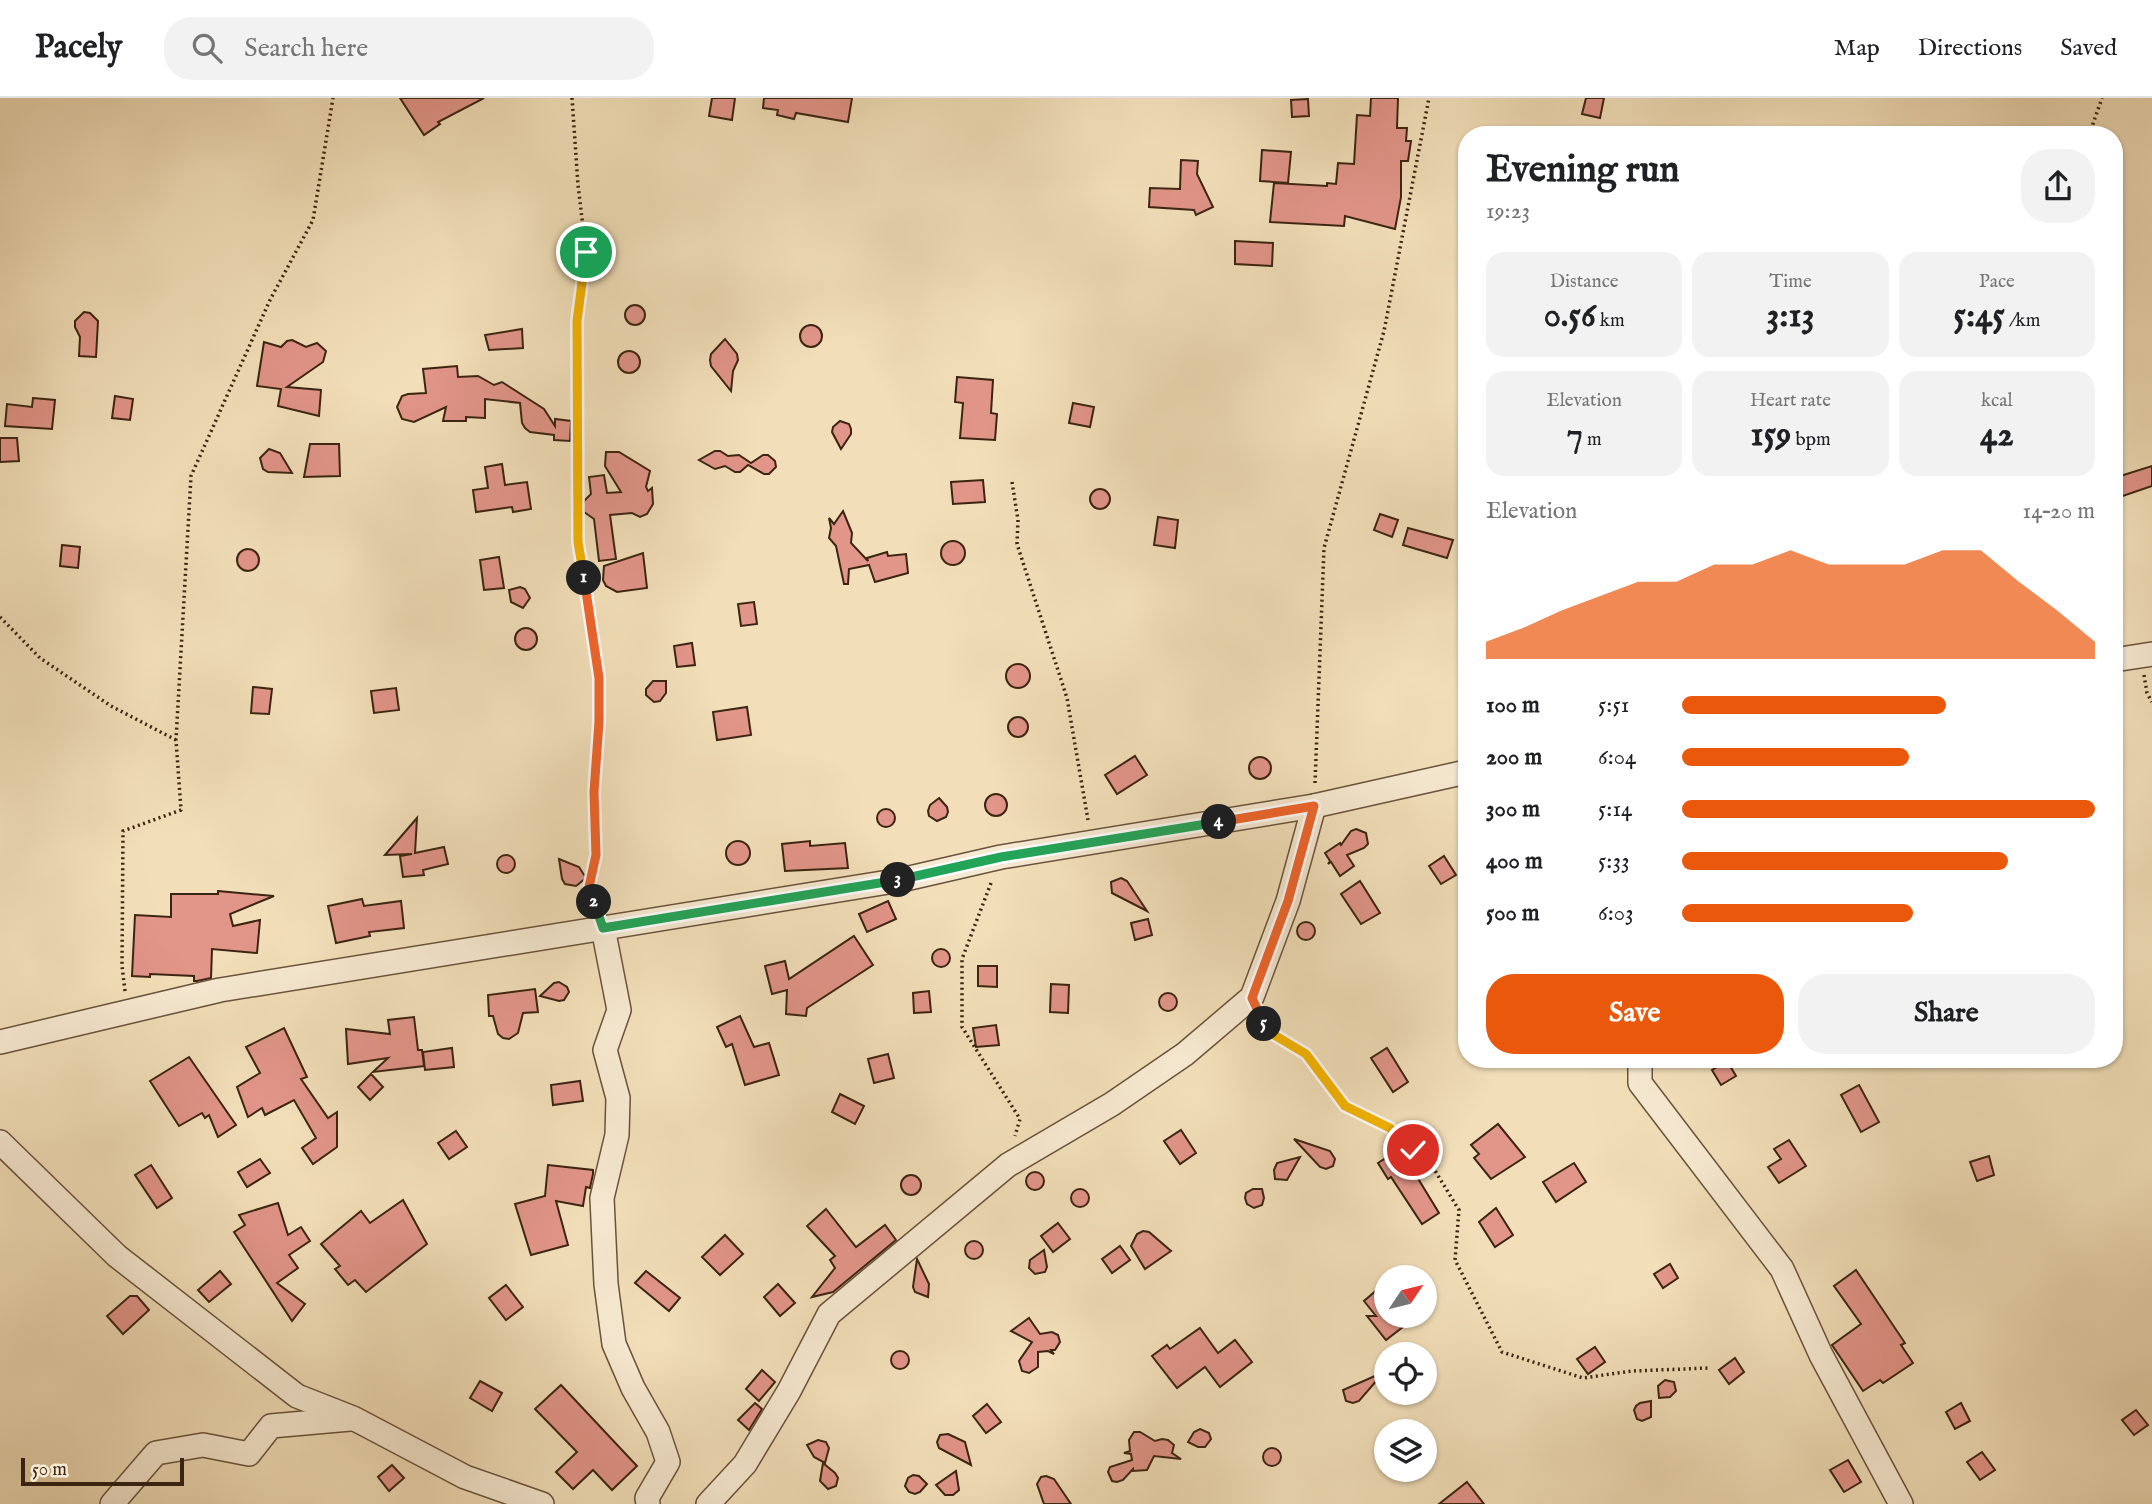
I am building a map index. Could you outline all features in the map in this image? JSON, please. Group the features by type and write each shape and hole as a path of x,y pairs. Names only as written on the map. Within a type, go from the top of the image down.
{"street":[{"path":"2123,659 2152,654"},
{"path":"0,1042 220,990 901,880 1001,857 1314,806 1458,774"},
{"path":"708,1504 745,1464 789,1391 828,1314 1008,1165 1122,1097 1185,1054 1252,998 1288,901 1314,806"},
{"path":"603,928 619,1010 604,1050 618,1098 617,1135 602,1198 606,1284 614,1344 633,1388 658,1432 668,1462 647,1498 648,1504"},
{"path":"1640,1068 1640,1083 1782,1269 1821,1355 1901,1504"},
{"path":"0,1142 127,1264 297,1396 354,1418 465,1477 542,1504"},
{"path":"112,1504 156,1453 203,1445 249,1454 271,1426 354,1418"}],"path":[{"path":"128,1011 122,966 123,831 181,810 176,740 191,476 270,300 313,220 333,98"},
{"path":"572,98 586,252 577,321 578,542 599,678 594,792 596,855 589,887 603,928"},
{"path":"1314,806 1324,548 1384,331 1429,98"},
{"path":"2092,126 2102,98"},
{"path":"1012,482 1018,520 1017,544 1067,698 1093,842"},
{"path":"0,617 40,658 111,706 176,740"},
{"path":"1001,857 962,960 962,1027 1020,1119 1008,1165"},
{"path":"1252,998 1266,1030 1306,1054 1345,1106 1390,1128 1434,1169 1459,1210 1455,1260 1502,1352 1583,1378 1632,1371 1709,1368"}],"building":[{"path":"400,98 484,98 438,122 440,124 424,135"},
{"path":"712,98 735,98 732,120 709,116"},
{"path":"764,98 852,98 848,122 796,113 794,119 777,115 778,110 763,108"},
{"path":"1371,98 1398,98 1397,128 1407,128 1406,141 1411,141 1408,161 1401,161 1401,197 1395,229 1345,216 1344,226 1270,222 1274,183 1327,186 1327,183 1336,184 1338,163 1354,164 1357,115 1370,116"},
{"path":"1586,98 1604,98 1600,118 1582,114"},
{"path":"1308,99 1309,116 1292,117 1291,100"},
{"path":"1262,150 1291,152 1288,183 1260,181"},
{"path":"1181,160 1198,161 1197,174 1213,207 1196,215 1194,210 1149,207 1150,188 1180,189"},
{"path":"1235,241 1273,243 1272,266 1235,264"},
{"path":"635,305 642,308 645,315 642,322 635,325 628,322 625,315 628,308"},
{"path":"84,312 90,313 98,321 96,357 79,356 80,337 75,321"},
{"path":"811,325 819,328 822,336 819,344 811,347 803,344 800,336 803,328"},
{"path":"522,329 523,348 489,350 485,335"},
{"path":"725,339 737,354 738,360 733,371 731,391 711,366 710,360 711,354"},
{"path":"292,340 306,347 317,343 326,351 323,362 287,387 321,390 319,416 278,406 281,389 257,386 264,342 281,347"},
{"path":"629,351 637,354 640,362 637,370 629,373 621,370 618,362 621,354"},
{"path":"457,366 458,377 478,376 494,385 502,382 544,409 555,426 555,419 571,421 570,441 554,440 554,435 530,432 522,423 520,403 485,399 485,418 466,417 466,421 443,421 446,407 414,422 402,419 397,407 402,396 426,393 423,369"},
{"path":"957,377 993,380 991,413 997,414 995,440 960,438 963,403 955,402"},
{"path":"115,396 133,399 130,420 112,418"},
{"path":"33,398 55,400 52,429 5,426 7,404 32,407"},
{"path":"1073,403 1094,407 1090,427 1069,423"},
{"path":"840,421 849,424 851,429 851,434 841,449 832,432 833,427"},
{"path":"0,438 17,438 19,461 0,462"},
{"path":"310,444 339,444 340,476 304,477"},
{"path":"269,449 280,453 292,473 268,472 263,469 260,458"},
{"path":"715,451 728,456 739,455 751,463 763,455 768,455 775,461 776,467 769,474 748,465 740,472 735,472 725,466 715,469 699,460"},
{"path":"606,452 619,452 650,471 646,487 648,491 652,488 653,504 647,514 640,517 632,513 610,515 616,559 599,561 594,519 584,512 583,506 591,494 589,477 604,475 607,493 621,492 605,466"},
{"path":"502,464 505,485 527,482 531,509 513,512 512,507 476,512 473,490 488,488 485,467"},
{"path":"2152,466 2152,486 2123,496 2123,475"},
{"path":"983,480 985,502 953,504 951,482"},
{"path":"1100,489 1107,492 1110,499 1107,506 1100,509 1093,506 1090,499 1093,492"},
{"path":"843,511 852,533 851,543 868,561 867,558 887,552 888,556 906,554 908,573 875,582 869,565 849,569 848,584 844,584 836,546 829,538 829,518 834,524"},
{"path":"1380,514 1398,520 1392,537 1374,530"},
{"path":"1158,517 1178,520 1175,548 1154,545"},
{"path":"1408,528 1453,540 1447,558 1403,545"},
{"path":"953,541 964,548 965,553 958,564 953,565 942,558 941,553 948,542"},
{"path":"62,545 80,547 78,568 60,566"},
{"path":"248,549 256,552 259,560 256,568 248,571 240,568 237,560 240,552"},
{"path":"643,553 647,588 617,592 606,586 603,580 604,566"},
{"path":"499,557 504,588 484,590 480,560"},
{"path":"520,587 525,589 530,598 523,608 511,602 509,590"},
{"path":"754,602 757,624 741,626 738,604"},
{"path":"526,628 534,631 537,639 534,647 526,650 518,647 515,639 518,631"},
{"path":"692,643 695,665 677,667 674,646"},
{"path":"1018,664 1027,667 1030,676 1027,685 1018,688 1009,685 1006,676 1009,667"},
{"path":"653,681 666,681 666,693 660,701 654,702 646,695 646,689"},
{"path":"253,687 272,689 269,714 251,713"},
{"path":"396,688 399,710 374,713 371,691"},
{"path":"747,707 751,735 717,740 713,712"},
{"path":"1018,717 1025,720 1028,727 1025,734 1018,737 1011,734 1008,727 1011,720"},
{"path":"1135,756 1147,775 1117,794 1105,775"},
{"path":"1256,757 1264,757 1271,764 1271,772 1264,779 1256,779 1249,772 1249,764"},
{"path":"996,794 1006,801 1007,805 1000,815 996,816 986,809 985,805 992,795"},
{"path":"939,798 948,812 946,817 937,821 929,816 928,811 930,805"},
{"path":"886,809 892,812 895,818 892,824 886,827 880,824 877,818 880,812"},
{"path":"417,818 415,853 444,847 448,864 423,870 424,875 403,877 400,856 412,854 385,855"},
{"path":"1356,829 1366,833 1368,844 1347,855 1354,866 1340,876 1331,862 1328,864 1330,861 1325,853 1340,843 1341,845 1351,831"},
{"path":"738,841 747,844 750,853 747,862 738,865 729,862 726,853 729,844"},
{"path":"810,841 810,846 845,843 848,868 785,871 782,844"},
{"path":"502,855 510,855 515,864 513,871 502,873 497,868 497,860"},
{"path":"1444,856 1456,875 1441,884 1429,866"},
{"path":"559,859 579,867 586,878 576,886 565,884"},
{"path":"1121,878 1127,881 1147,911 1112,893 1111,882"},
{"path":"1360,881 1380,913 1361,924 1341,894"},
{"path":"218,891 274,896 230,914 233,926 260,920 257,953 212,949 211,978 197,981 194,981 194,976 132,976 135,915 171,917 171,894 218,894"},
{"path":"362,899 364,906 401,901 404,928 369,932 370,936 336,943 328,906"},
{"path":"888,901 896,919 867,932 859,914"},
{"path":"1148,919 1152,935 1135,940 1131,923"},
{"path":"1306,922 1312,925 1315,931 1312,937 1306,940 1300,937 1297,931 1300,925"},
{"path":"854,936 873,965 807,1008 806,1016 786,1014 787,990 772,994 765,966 785,961 789,979"},
{"path":"937,949 945,949 950,958 948,965 937,967 932,962 932,954"},
{"path":"978,966 997,966 997,987 978,986"},
{"path":"559,982 567,987 569,992 564,1000 540,996 554,983"},
{"path":"1051,984 1069,985 1068,1013 1050,1012"},
{"path":"535,989 538,1012 523,1013 518,1033 509,1039 503,1038 498,1034 493,1016 489,1016 488,995"},
{"path":"929,991 931,1012 914,1013 913,993"},
{"path":"1168,993 1174,996 1177,1002 1174,1008 1168,1011 1162,1008 1159,1002 1162,996"},
{"path":"740,1016 754,1047 769,1043 779,1075 745,1085 732,1044 726,1047 717,1027"},
{"path":"414,1017 418,1050 422,1050 424,1066 373,1072 388,1058 348,1064 346,1029 390,1034 388,1020"},
{"path":"996,1025 999,1045 976,1047 973,1028"},
{"path":"284,1028 307,1077 301,1079 328,1118 337,1112 337,1147 313,1164 302,1148 316,1138 294,1100 265,1115 262,1108 248,1117 237,1087 260,1073 246,1047"},
{"path":"452,1048 454,1067 425,1070 423,1052"},
{"path":"1387,1048 1408,1082 1393,1092 1371,1058"},
{"path":"888,1054 894,1078 874,1083 868,1059"},
{"path":"189,1057 236,1125 218,1137 209,1115 205,1118 202,1113 179,1126 150,1081"},
{"path":"1731,1068 1736,1076 1721,1085 1712,1070"},
{"path":"371,1074 383,1087 370,1100 358,1087"},
{"path":"580,1081 583,1101 553,1105 551,1085"},
{"path":"1859,1085 1879,1122 1861,1132 1841,1095"},
{"path":"840,1094 864,1106 855,1124 832,1112"},
{"path":"1498,1124 1525,1157 1491,1179 1474,1158 1479,1154 1471,1145"},
{"path":"1181,1130 1196,1153 1180,1164 1164,1141"},
{"path":"456,1131 467,1147 449,1159 438,1143"},
{"path":"1294,1139 1330,1151 1335,1159 1333,1166 1326,1169 1320,1167"},
{"path":"1789,1140 1806,1166 1779,1183 1768,1167 1781,1159 1774,1149"},
{"path":"1400,1149 1439,1213 1422,1224 1391,1177 1388,1179 1378,1163"},
{"path":"1989,1156 1994,1175 1977,1181 1970,1162"},
{"path":"1300,1157 1287,1180 1275,1179 1274,1170 1277,1163"},
{"path":"260,1159 270,1173 247,1187 238,1172"},
{"path":"1574,1163 1586,1182 1556,1202 1543,1182"},
{"path":"151,1165 172,1198 157,1208 135,1175"},
{"path":"548,1165 593,1170 593,1174 590,1188 586,1187 583,1206 556,1201 568,1245 531,1255 515,1204 545,1196"},
{"path":"1031,1172 1039,1172 1044,1181 1042,1188 1031,1190 1026,1185 1026,1177"},
{"path":"911,1175 918,1178 921,1185 918,1192 911,1195 904,1192 901,1185 904,1178"},
{"path":"1076,1189 1084,1189 1089,1198 1087,1205 1076,1207 1071,1202 1071,1194"},
{"path":"1253,1189 1262,1189 1264,1198 1262,1205 1254,1208 1247,1204 1245,1198 1246,1193"},
{"path":"403,1200 427,1244 366,1292 355,1280 348,1285 335,1269 340,1266 321,1244 361,1211 370,1223"},
{"path":"278,1203 288,1235 301,1227 310,1241 289,1255 298,1268 277,1283 305,1304 292,1321 234,1232 245,1225 239,1215"},
{"path":"1496,1208 1513,1235 1495,1247 1479,1222"},
{"path":"826,1209 856,1247 885,1225 896,1240 833,1292 812,1297 835,1268 830,1260 835,1256 807,1226"},
{"path":"1058,1223 1070,1239 1053,1252 1041,1236"},
{"path":"1149,1232 1171,1251 1145,1269 1131,1246 1137,1234"},
{"path":"725,1235 743,1254 720,1275 702,1257"},
{"path":"970,1241 978,1241 983,1250 981,1257 970,1259 965,1254 965,1246"},
{"path":"1120,1246 1130,1260 1112,1273 1102,1259"},
{"path":"1044,1250 1047,1267 1045,1272 1035,1274 1029,1268 1030,1260"},
{"path":"917,1259 929,1284 928,1297 915,1292 913,1287"},
{"path":"1670,1264 1678,1278 1663,1288 1654,1274"},
{"path":"1856,1270 1905,1343 1901,1345 1913,1363 1883,1383 1880,1380 1863,1391 1832,1345 1861,1324 1834,1286"},
{"path":"220,1271 231,1284 209,1302 198,1290"},
{"path":"646,1271 680,1298 669,1311 635,1283"},
{"path":"778,1284 795,1303 780,1316 764,1297"},
{"path":"506,1285 523,1307 506,1320 489,1298"},
{"path":"1374,1292 1374,1314 1364,1301"},
{"path":"130,1296 137,1296 149,1310 123,1334 107,1316"},
{"path":"1367,1316 1374,1316 1374,1325"},
{"path":"1029,1318 1040,1334 1052,1332 1058,1335 1060,1342 1055,1350 1051,1350 1054,1354 1048,1351 1038,1352 1038,1367 1029,1373 1022,1371 1019,1361 1032,1342 1011,1331"},
{"path":"1200,1328 1218,1353 1235,1340 1252,1362 1220,1387 1205,1367 1177,1388 1152,1356 1167,1345 1170,1349"},
{"path":"1376,1328 1402,1328 1386,1340"},
{"path":"1595,1347 1605,1362 1588,1374 1577,1359"},
{"path":"896,1351 904,1351 909,1360 907,1367 896,1369 891,1364 891,1356"},
{"path":"1735,1358 1744,1372 1729,1384 1719,1370"},
{"path":"762,1370 775,1382 759,1401 746,1389"},
{"path":"1374,1376 1374,1384 1359,1401 1346,1401 1343,1390"},
{"path":"1665,1380 1674,1382 1676,1391 1670,1397 1659,1398 1658,1386"},
{"path":"480,1381 502,1393 492,1411 470,1398"},
{"path":"561,1385 637,1466 612,1490 593,1470 573,1489 556,1472 577,1452 535,1409"},
{"path":"1651,1401 1651,1417 1642,1421 1637,1419 1634,1410 1636,1406"},
{"path":"755,1403 762,1409 749,1430 738,1420"},
{"path":"1961,1403 1970,1421 1955,1429 1946,1412"},
{"path":"987,1404 1001,1422 986,1433 973,1416"},
{"path":"2136,1410 2148,1425 2134,1435 2122,1420"},
{"path":"1200,1429 1209,1433 1211,1439 1205,1447 1188,1442 1194,1432"},
{"path":"1134,1432 1140,1432 1155,1441 1168,1440 1174,1445 1172,1453 1181,1459 1154,1456 1147,1470 1133,1469 1123,1480 1112,1481 1108,1472 1110,1467 1132,1460 1131,1454 1124,1453 1130,1451 1129,1440"},
{"path":"948,1434 965,1442 971,1465 939,1448 937,1442 940,1435"},
{"path":"818,1440 826,1442 829,1448 825,1463 814,1457 807,1445"},
{"path":"1268,1448 1276,1448 1281,1457 1279,1464 1268,1466 1263,1461 1263,1453"},
{"path":"1982,1452 1995,1470 1980,1480 1967,1462"},
{"path":"1848,1460 1861,1482 1844,1492 1830,1470"},
{"path":"823,1463 838,1478 836,1486 828,1489 820,1481"},
{"path":"392,1465 404,1478 389,1491 378,1477"},
{"path":"956,1471 959,1490 953,1495 945,1495 936,1485"},
{"path":"919,1476 927,1484 915,1494 909,1492 905,1486 908,1478"},
{"path":"1041,1477 1054,1479 1071,1504 1044,1504 1037,1484"},
{"path":"1467,1482 1484,1504 1439,1504"}],"route":[{"path":"586,252 577,321 578,542 599,678 594,792 596,855 589,887 603,928 901,880 1001,857 1314,806 1288,901 1252,998 1266,1030 1306,1054 1345,1106 1390,1128 1413,1150"}]}
